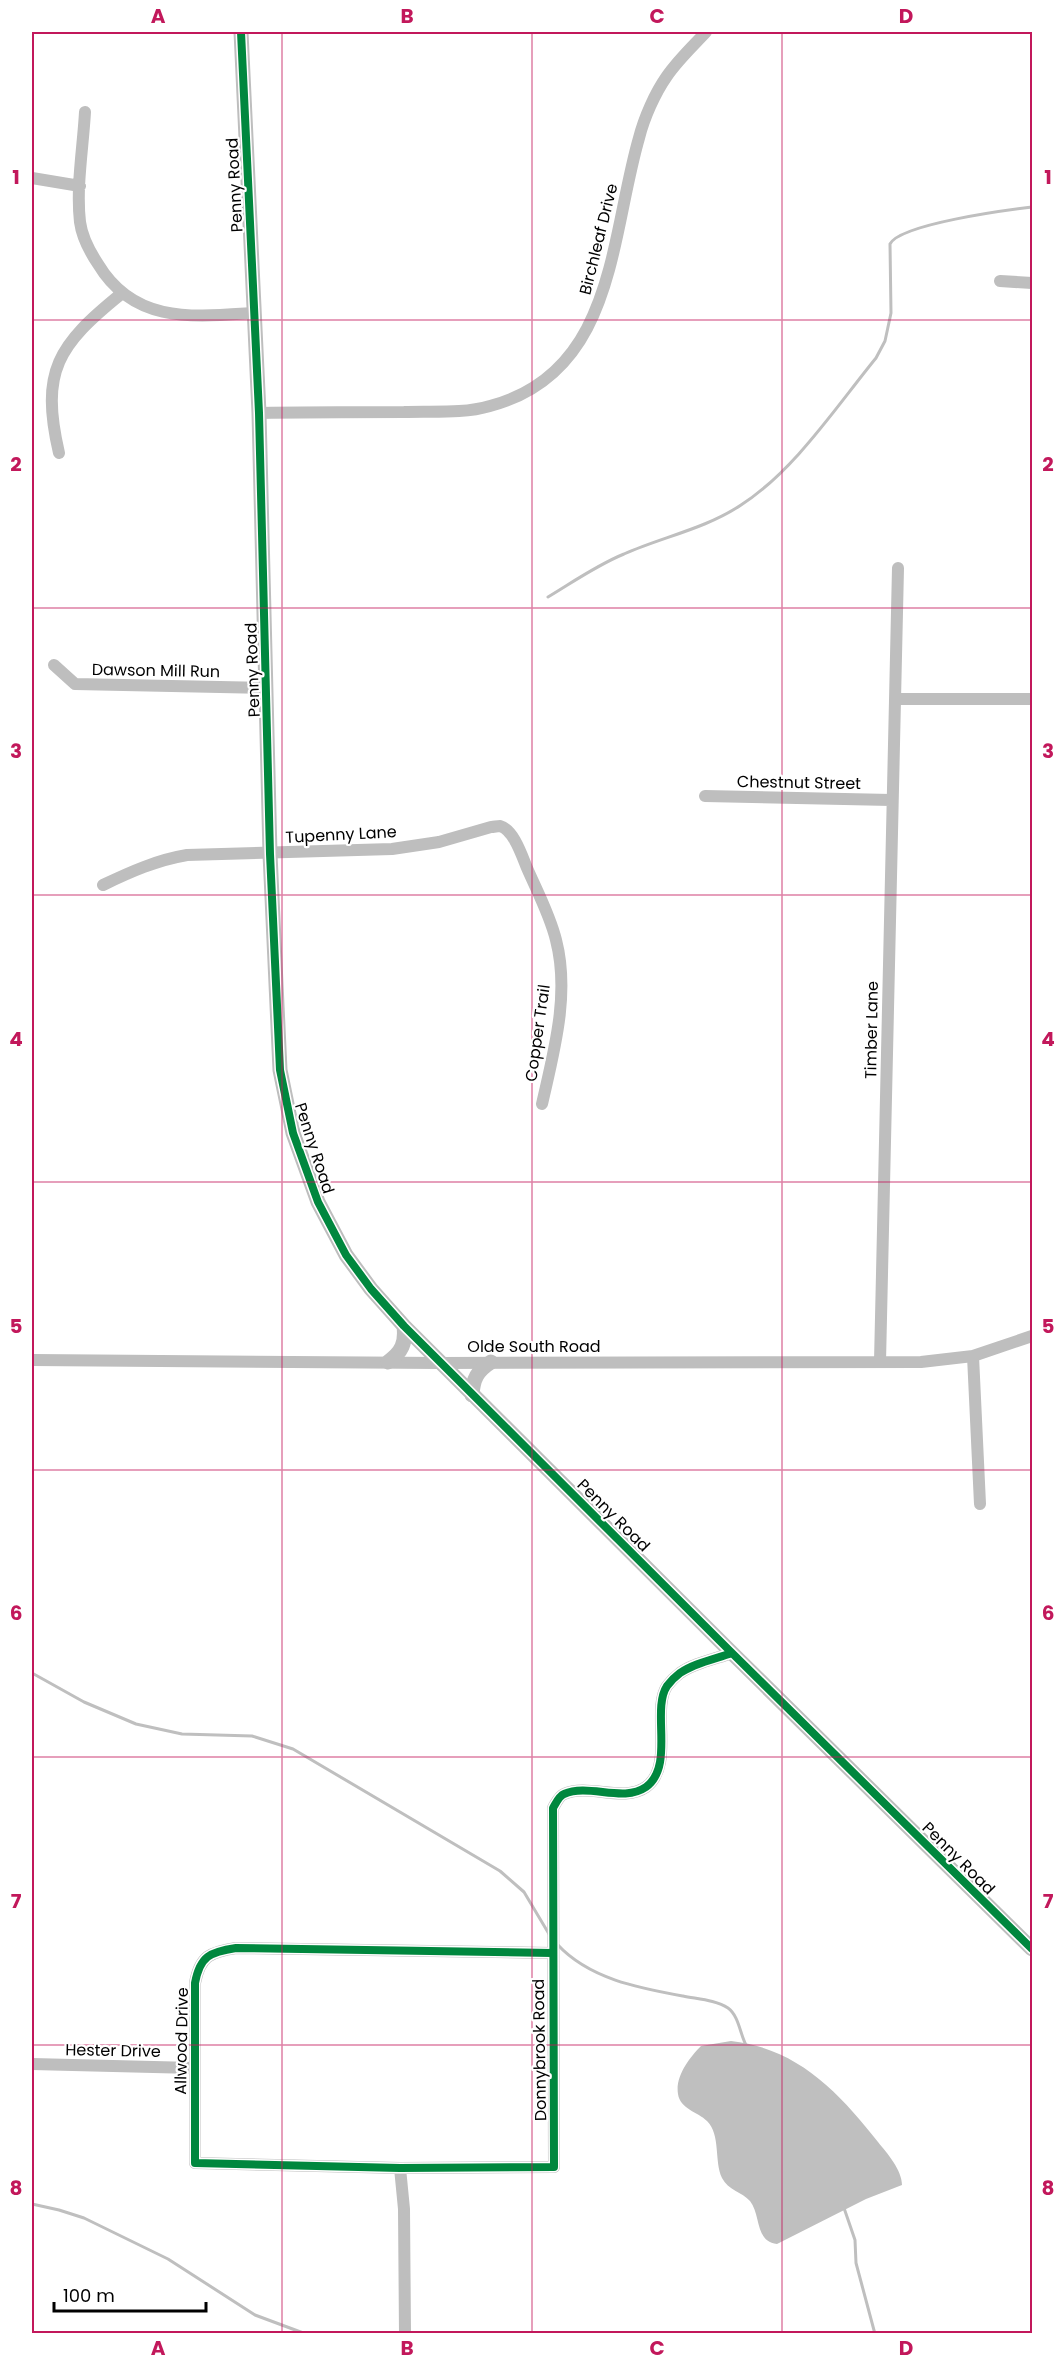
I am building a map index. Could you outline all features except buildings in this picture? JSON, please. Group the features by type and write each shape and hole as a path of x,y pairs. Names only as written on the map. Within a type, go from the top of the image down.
{"street":[{"name":"Penny Road","path":"241,32 259,413 270,854 280,1070 293,1133 318,1202 346,1255 370,1289 404,1326 1032,1949"},
{"name":"Birchleaf Drive","path":"259,413 446,411 489,407 526,393 554,373 583,338 601,300 639,136 652,106 667,76 706,32"},
{"path":"85,112 80,223 89,249 104,274 121,294 155,310 181,316 253,314"},
{"path":"32,178 80,186"},
{"path":"1000,281 1032,283"},
{"path":"59,453 52,421 51,394 59,363 81,328 121,294"},
{"name":"Timber Lane","path":"880,1362 898,568"},
{"name":"Dawson Mill Run","path":"54,665 75,684 266,688"},
{"path":"895,699 1032,699"},
{"name":"Chestnut Street","path":"705,796 891,800"},
{"name":"Tupenny Lane","path":"103,885 133,871 170,858 187,855 362,851 420,846 500,826 510,834"},
{"name":"Copper Trail","path":"510,834 524,860 548,917 556,940 560,963 562,993 542,1104"},
{"path":"388,1362 402,1350 405,1342 404,1326"},
{"name":"Olde South Road","path":"32,1360 440,1363 921,1362 973,1356 1032,1336"},
{"path":"973,1356 980,1504"},
{"path":"472,1395 472,1386 478,1371 491,1362"},
{"name":"Donnybrook Road","path":"400,2168 554,2167 553,1808 562,1795 575,1791 633,1792 647,1786 658,1772 666,1687 681,1672 732,1653"},
{"name":"Allwood Drive","path":"400,2168 195,2163 195,1983 198,1966 214,1952 236,1948 552,1953"},
{"name":"Hester Drive","path":"32,2064 194,2068"},
{"path":"400,2168 404,2210 405,2334"}],"shaded area":[{"path":"731,2041 755,2045 776,2053 815,2075 848,2106 886,2151 897,2168 902,2185 866,2199 777,2244 765,2238 750,2201 722,2178 716,2141 711,2127 707,2121 682,2103 678,2094 681,2074 688,2061 701,2046"}],"waterway":[{"path":"548,597 614,558 698,527 727,513 741,505 779,475 830,417 876,358 885,341 891,313 890,244 898,237 913,230 955,219 1032,207"},
{"path":"32,1673 84,1702 136,1724 182,1734 252,1736 293,1749 500,1871 524,1892 549,1934"},
{"path":"557,1944 570,1956 599,1974 632,1985 723,2005 735,2016 746,2045"},
{"path":"32,2204 84,2218 168,2259 255,2315 306,2334"},
{"path":"844,2208 855,2240 856,2263 875,2334"}],"cycle path":[{"path":"241,32 259,413 270,854 280,1070 293,1133 318,1202 346,1255 371,1289 404,1326 1032,1949"},
{"path":"552,1953 236,1948 213,1954 203,1961 195,1983 195,2163 400,2168 554,2167 553,1808 562,1795 574,1791 627,1793 646,1787 655,1778 659,1766 661,1709 667,1686 686,1670 732,1653"}]}
